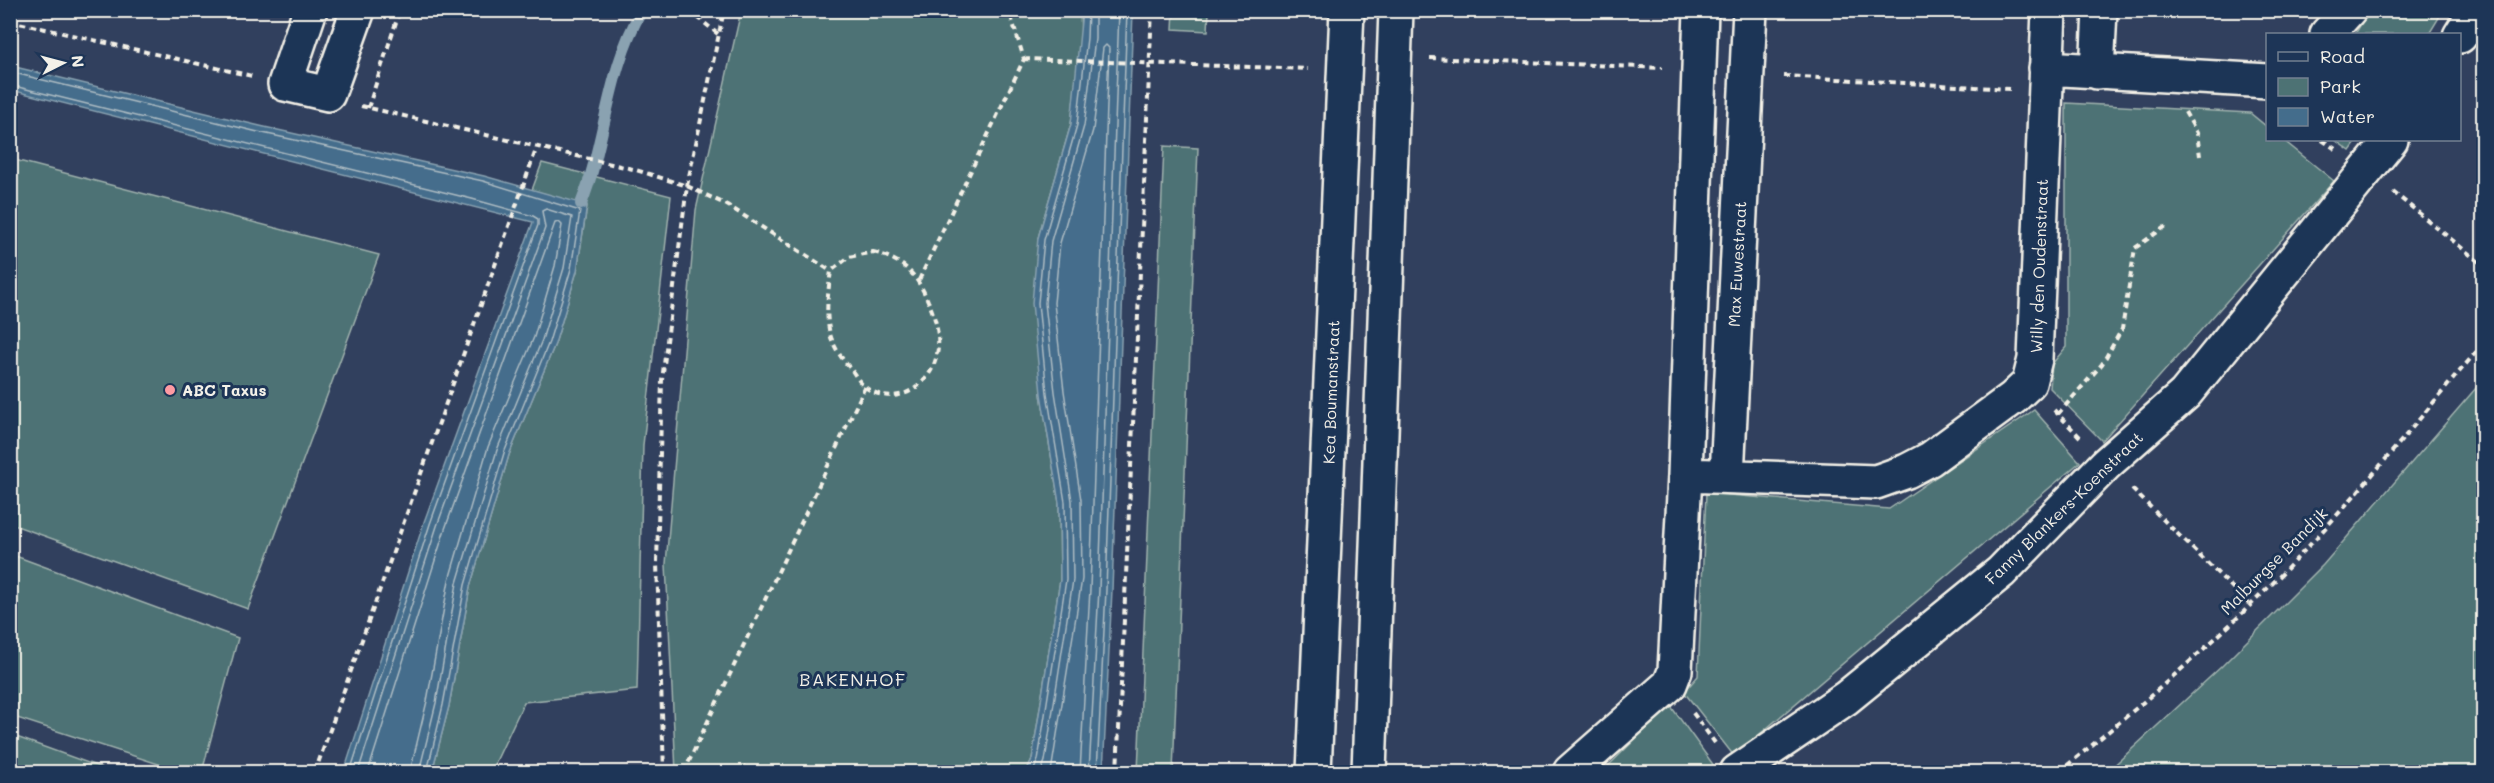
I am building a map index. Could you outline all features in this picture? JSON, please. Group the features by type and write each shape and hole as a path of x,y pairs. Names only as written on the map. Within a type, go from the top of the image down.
{"street":[{"path":"310,10 285,84 327,94 358,10"},
{"name":"Kea Boumanstraat","path":"1314,772 1347,10"},
{"path":"1368,772 1396,10"},
{"path":"1570,772 1670,684 1675,671 1685,475 1701,10"},
{"name":"Max Euwestraat","path":"1727,476 1750,10"},
{"name":"Willy den Oudenstraat","path":"2030,383 2035,360 2049,10"},
{"path":"2097,72 2100,10"},
{"path":"2328,33 2349,10"},
{"path":"2461,34 2475,10"},
{"path":"2046,79 2097,72 2266,81"},
{"name":"Fanny Blankers-Koenstraat","path":"1728,761 1846,698 2001,572 2106,464 2185,394 2390,141"},
{"path":"1685,475 1876,482 1907,471 1930,459 2030,383"}],"path":[{"path":"368,108 400,10"},
{"path":"689,10 719,35"},
{"path":"664,772 657,563 662,380 687,186 724,10"},
{"path":"919,280 1024,59 1010,10"},
{"path":"1117,772 1152,10"},
{"path":"10,21 285,84"},
{"path":"1394,57 1699,70"},
{"path":"1024,59 1345,71"},
{"path":"1747,74 2046,79"},
{"path":"2184,76 2182,107 2197,132 2200,156"},
{"path":"327,94 368,108 570,154 687,186 727,205 831,271"},
{"path":"2323,141 2366,171 2484,266"},
{"path":"315,772 537,147"},
{"path":"2058,414 2102,364 2122,329 2135,248 2169,224"},
{"path":"873,252 890,256 919,280 935,318 938,353 930,374 913,391 896,396 884,396 865,387 846,364 830,336 827,303 831,271 849,258 873,252"},
{"name":"Malburgse Bandijk","path":"2059,772 2141,706 2326,527 2484,343"},
{"path":"2030,383 2106,464 2249,604"},
{"path":"684,772 865,387"},
{"path":"1701,724 1728,761"},
{"path":"575,772 605,772"}],"green space":[{"path":"2369,10 2443,11 2430,33 2356,33"},
{"path":"741,11 1080,11 1081,37 1071,124 1038,238 1041,394 1059,503 1060,580 1032,759 1026,772 676,772 666,564 696,210"},
{"path":"1174,11 1209,11 1208,31 1173,29"},
{"path":"2066,103 2250,113 2266,126 2266,141 2284,141 2334,181 2102,441 2050,388 2052,364 2066,347"},
{"path":"2336,141 2357,141 2350,151"},
{"path":"1164,146 1198,148 1173,772 1138,772"},
{"name":"ABC Taxus","path":"11,159 379,255 248,609 11,524"},
{"path":"542,163 671,196 643,445 637,690 524,702 491,772 432,772 449,706 470,587 509,455 555,344 577,271 587,206 532,190"},
{"path":"2483,380 2483,772 2107,772 2221,667 2323,565"},
{"path":"2034,410 2080,462 1734,756 1684,692 1698,676 1706,493 1889,509"},
{"path":"10,554 238,638 202,772 183,772 11,716"},
{"path":"1670,705 1717,770 1713,772 1602,772"},
{"path":"11,735 113,772 11,772"}],"water":[{"path":"1082,11 1133,11 1112,590 1103,772 1026,772 1032,759 1060,580 1059,503 1041,394 1032,303 1038,238 1071,124"},
{"path":"11,66 260,126 484,176 587,205 577,271 555,344 509,455 470,587 449,706 432,772 344,772 424,522 533,222 11,90"}],"waterway":[{"path":"581,204 596,156 621,56 642,10"}],"place":[{"name":"ABC Taxus","path":"170,390"}],"district":[{"name":"BAKENHOF","path":"853,680"}]}
